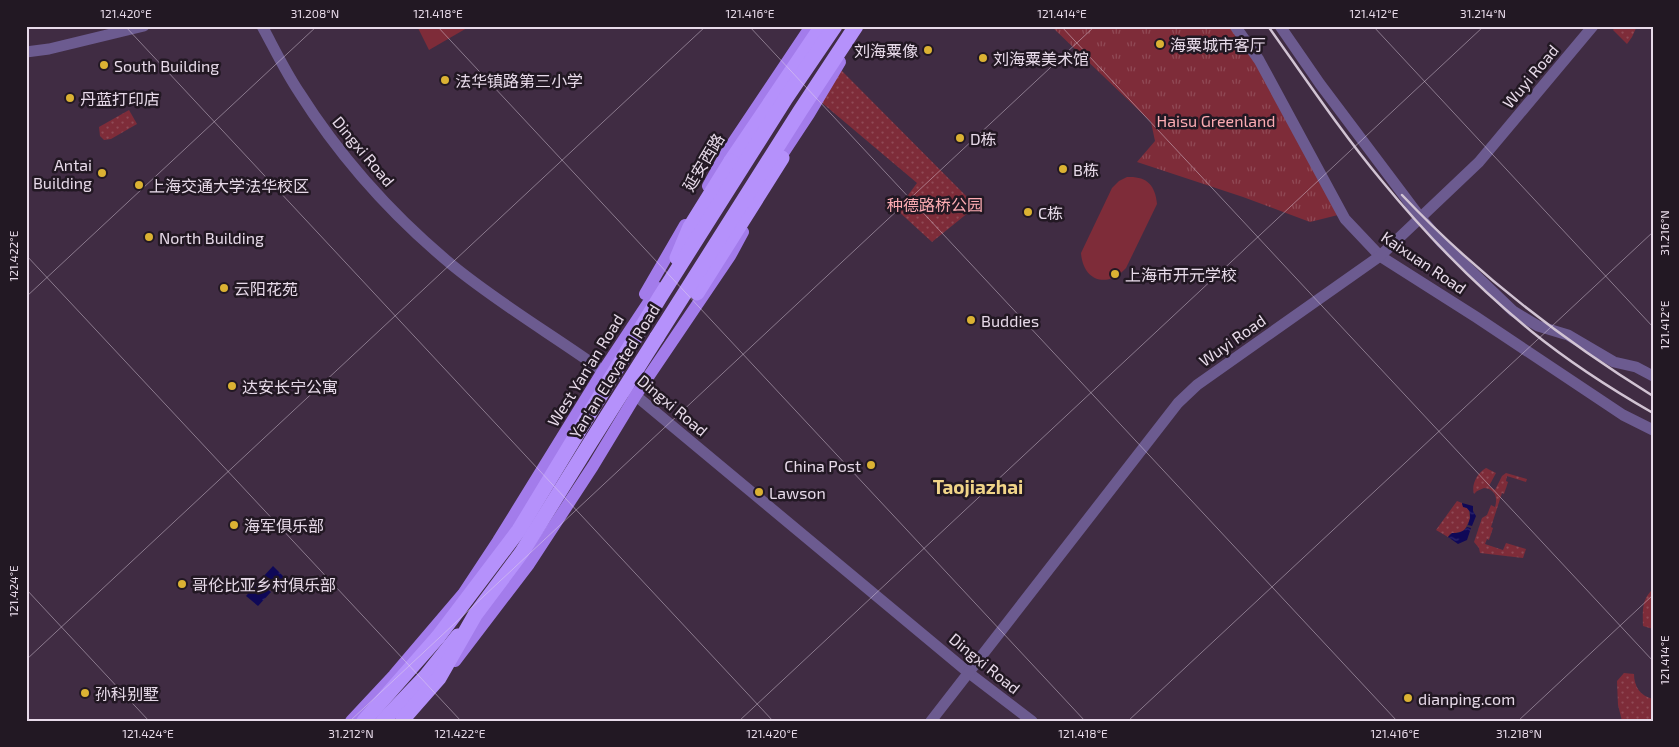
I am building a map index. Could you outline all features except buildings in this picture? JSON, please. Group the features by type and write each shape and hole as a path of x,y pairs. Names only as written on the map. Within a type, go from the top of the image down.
{"highway":[{"path":"660,298 690,227 822,26"},
{"name":"Yan'an Elevated Road","path":"364,721 438,637 519,530 660,298 786,98 834,26"},
{"name":"Yan'an Elevated Road","path":"382,721 426,676 522,552 800,111 856,26"},
{"path":"590,442 625,400 743,221 810,114"},
{"path":"401,721 439,678 475,615"}],"main road":[{"name":"延安西路","path":"634,322 643,298 726,153 811,26"},
{"name":"West Yan'an Road","path":"351,721 394,675 462,594 498,541 634,322 747,161 834,26"},
{"path":"390,721 445,658 632,392 810,114 862,26"},
{"path":"405,721 458,657 529,564 593,466 632,392"},
{"path":"533,531 565,508"}],"street":[{"path":"26,52 49,49 144,26"},
{"name":"Dingxi Road","path":"262,26 298,90 326,131 380,195 409,225 452,264 490,294 632,392 969,673 1032,721"},
{"name":"Kaixuan Road","path":"1235,26 1258,60 1345,219 1380,256 1484,322 1623,415 1653,430"},
{"name":"Kaixuan Road","path":"1280,26 1336,107 1420,217 1442,242 1513,311 1538,326 1568,335 1614,362 1636,367 1653,376"},
{"name":"Wuyi Road","path":"930,721 1178,403 1190,391 1273,330 1380,256 1479,162 1593,26"},
{"path":"1624,410 1653,424"}],"green space":[{"path":"417,26 466,26 467,28 429,50"},
{"name":"Haisu Greenland","path":"1051,26 1233,26 1258,61 1338,215 1310,222 1243,197 1137,162 1155,141 1151,122"},
{"path":"1616,26 1637,26 1627,44 1613,30"},
{"name":"种德路桥公园","path":"840,69 971,201 974,208 932,242 897,210 917,183 821,102"},
{"path":"129,110 137,124 111,139 104,140 100,136 99,127"},
{"path":"1127,177 1139,178 1152,186 1157,204 1126,268 1119,275 1104,280 1097,279 1086,270 1081,253 1112,188 1119,181"},
{"path":"1486,468 1496,473 1489,486 1495,490 1502,476 1506,473 1527,479 1526,482 1507,476 1506,481 1508,482 1504,494 1502,493 1491,527 1493,528 1489,540 1487,539 1485,544 1503,550 1506,543 1526,549 1523,558 1480,553 1479,548 1474,542 1482,518 1487,515 1491,505 1495,507 1496,503 1495,494 1491,490 1484,488 1474,494 1473,491 1475,479"},
{"path":"1457,501 1469,510 1470,519 1464,531 1450,534 1448,537 1436,530"},
{"path":"1653,589 1653,629 1643,626 1643,615 1646,597"},
{"path":"1624,673 1634,674 1635,683 1641,693 1653,699 1653,721 1622,721 1618,705 1617,681"}],"water":[{"path":"1462,503 1473,506 1476,516 1472,526 1468,525 1470,512 1467,508 1463,507"},
{"path":"1467,527 1471,528 1467,540 1458,544 1448,537 1452,533 1460,532"},
{"path":"273,566 284,577 277,586 262,578"},
{"path":"258,582 271,592 258,606 246,596"}],"railway":[{"path":"1268,26 1367,162 1399,201 1453,260 1511,314 1545,342 1590,374 1653,413"},
{"path":"1402,195 1430,224 1521,303 1585,352 1653,396"}],"place":[{"name":"海粟城市客厅","path":"1160,44"},
{"name":"刘海粟像","path":"928,50"},
{"name":"刘海粟美术馆","path":"983,58"},
{"name":"South Building","path":"104,65"},
{"name":"法华镇路第三小学","path":"445,80"},
{"name":"丹蓝打印店","path":"70,98"},
{"name":"D栋","path":"960,138"},
{"name":"B栋","path":"1063,169"},
{"name":"Antai Building","path":"102,173"},
{"name":"上海交通大学法华校区","path":"139,185"},
{"name":"C栋","path":"1028,212"},
{"name":"North Building","path":"149,237"},
{"name":"上海市开元学校","path":"1115,274"},
{"name":"云阳花苑","path":"224,288"},
{"name":"Buddies","path":"971,320"},
{"name":"达安长宁公寓","path":"232,386"},
{"name":"China Post","path":"871,465"},
{"name":"Lawson","path":"759,492"},
{"name":"海军俱乐部","path":"234,525"},
{"name":"哥伦比亚乡村俱乐部","path":"182,584"},
{"name":"孙科别墅","path":"85,693"},
{"name":"dianping.com","path":"1408,698"}],"district":[{"name":"Taojiazhai","path":"978,486"}]}
